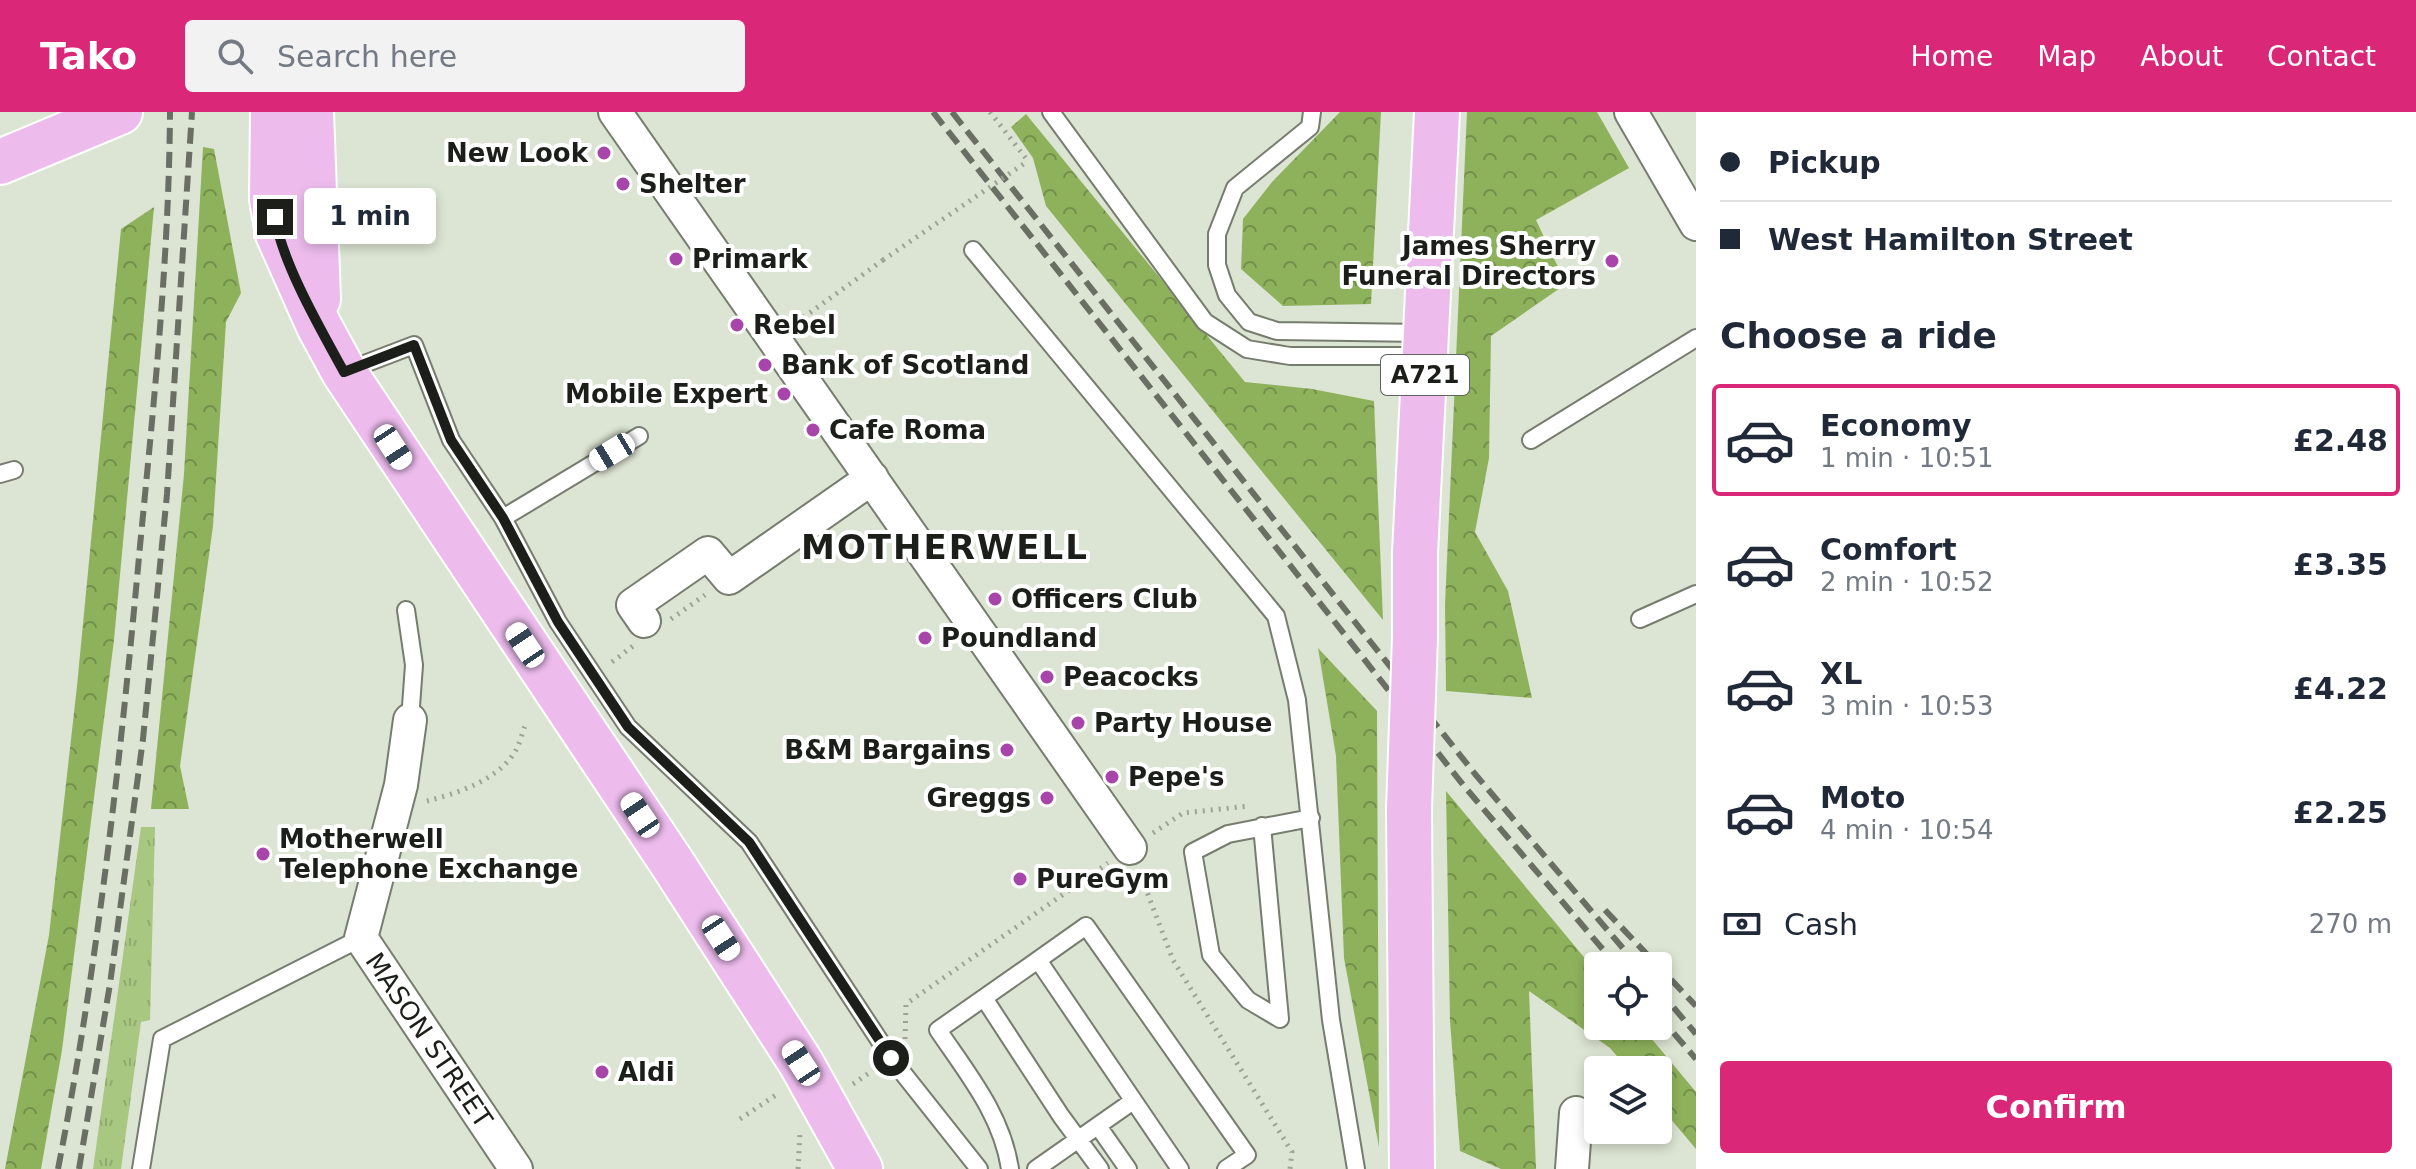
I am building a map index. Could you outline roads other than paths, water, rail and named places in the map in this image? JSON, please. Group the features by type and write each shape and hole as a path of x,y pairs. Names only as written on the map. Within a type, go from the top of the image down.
{"main road":[{"path":"273,112 272,199 278,234 319,326 344,372 672,863 801,1063 860,1169"},
{"path":"311,112 319,326"},
{"name":"A721","path":"1412,1169 1409,809 1415,553 1437,112"},
{"path":"0,162 107,114"},
{"path":"824,1104 832,1169"}],"street":[{"path":"615,112 1130,848"},
{"path":"1631,112 1696,224"},
{"path":"656,622 633,605 708,553 729,578 872,478"},
{"name":"MASON STREET","path":"410,720 394,810 361,938 516,1169"},
{"path":"1572,1169 1576,1113"}],"lane":[{"path":"1051,112 1205,322 1247,349 1290,356 1427,344"},
{"path":"1312,112 1310,127 1235,188 1217,234 1217,265 1227,295 1249,322 1277,331 1427,344"},
{"path":"973,250 1276,616 1297,700 1331,1020 1356,1169"},
{"path":"1531,440 1696,338"},
{"path":"344,372 414,345 451,440 503,518 558,622 628,727 749,842 891,1058 979,1169"},
{"path":"503,518 639,436"},
{"path":"1640,619 1696,594"},
{"path":"406,610 414,665 410,720"},
{"path":"1262,826 1280,1019 1248,1000 1211,955 1193,852 1228,834 1262,826 1311,818"},
{"path":"1010,1169 1007,1149 988,1104 938,1030 1086,926 1247,1155 1226,1169"},
{"path":"141,1169 162,1039 361,938"},
{"path":"1038,960 1180,1169"},
{"path":"984,998 1061,1116 1100,1169"},
{"path":"1036,1169 1133,1101"},
{"path":"1098,1126 1128,1169"}],"railway":[{"path":"58,1169 97,937 125,702 160,329 170,112"},
{"path":"79,1169 110,984 143,739 167,494 192,112"},
{"path":"933,112 1464,786 1605,952"},
{"path":"952,112 1475,774 1626,952"},
{"path":"1605,910 1696,1006"},
{"path":"1672,1006 1696,1034"},
{"path":"1672,1031 1696,1059"}],"place":[{"name":"New Look","path":"604,153"},
{"name":"Shelter","path":"623,184"},
{"name":"Primark","path":"676,259"},
{"name":"James Sherry Funeral Directors","path":"1612,261"},
{"name":"Rebel","path":"737,325"},
{"name":"Bank of Scotland","path":"765,365"},
{"name":"Mobile Expert","path":"784,394"},
{"name":"Cafe Roma","path":"813,430"},
{"name":"Officers Club","path":"995,599"},
{"name":"Poundland","path":"925,638"},
{"name":"Peacocks","path":"1047,677"},
{"name":"Party House","path":"1078,723"},
{"name":"B&M Bargains","path":"1007,750"},
{"name":"Pepe's","path":"1112,777"},
{"name":"Greggs","path":"1047,798"},
{"name":"Motherwell Telephone Exchange","path":"263,854"},
{"name":"PureGym","path":"1020,879"},
{"name":"Aldi","path":"602,1072"}],"district":[{"name":"MOTHERWELL","path":"945,547"}]}
